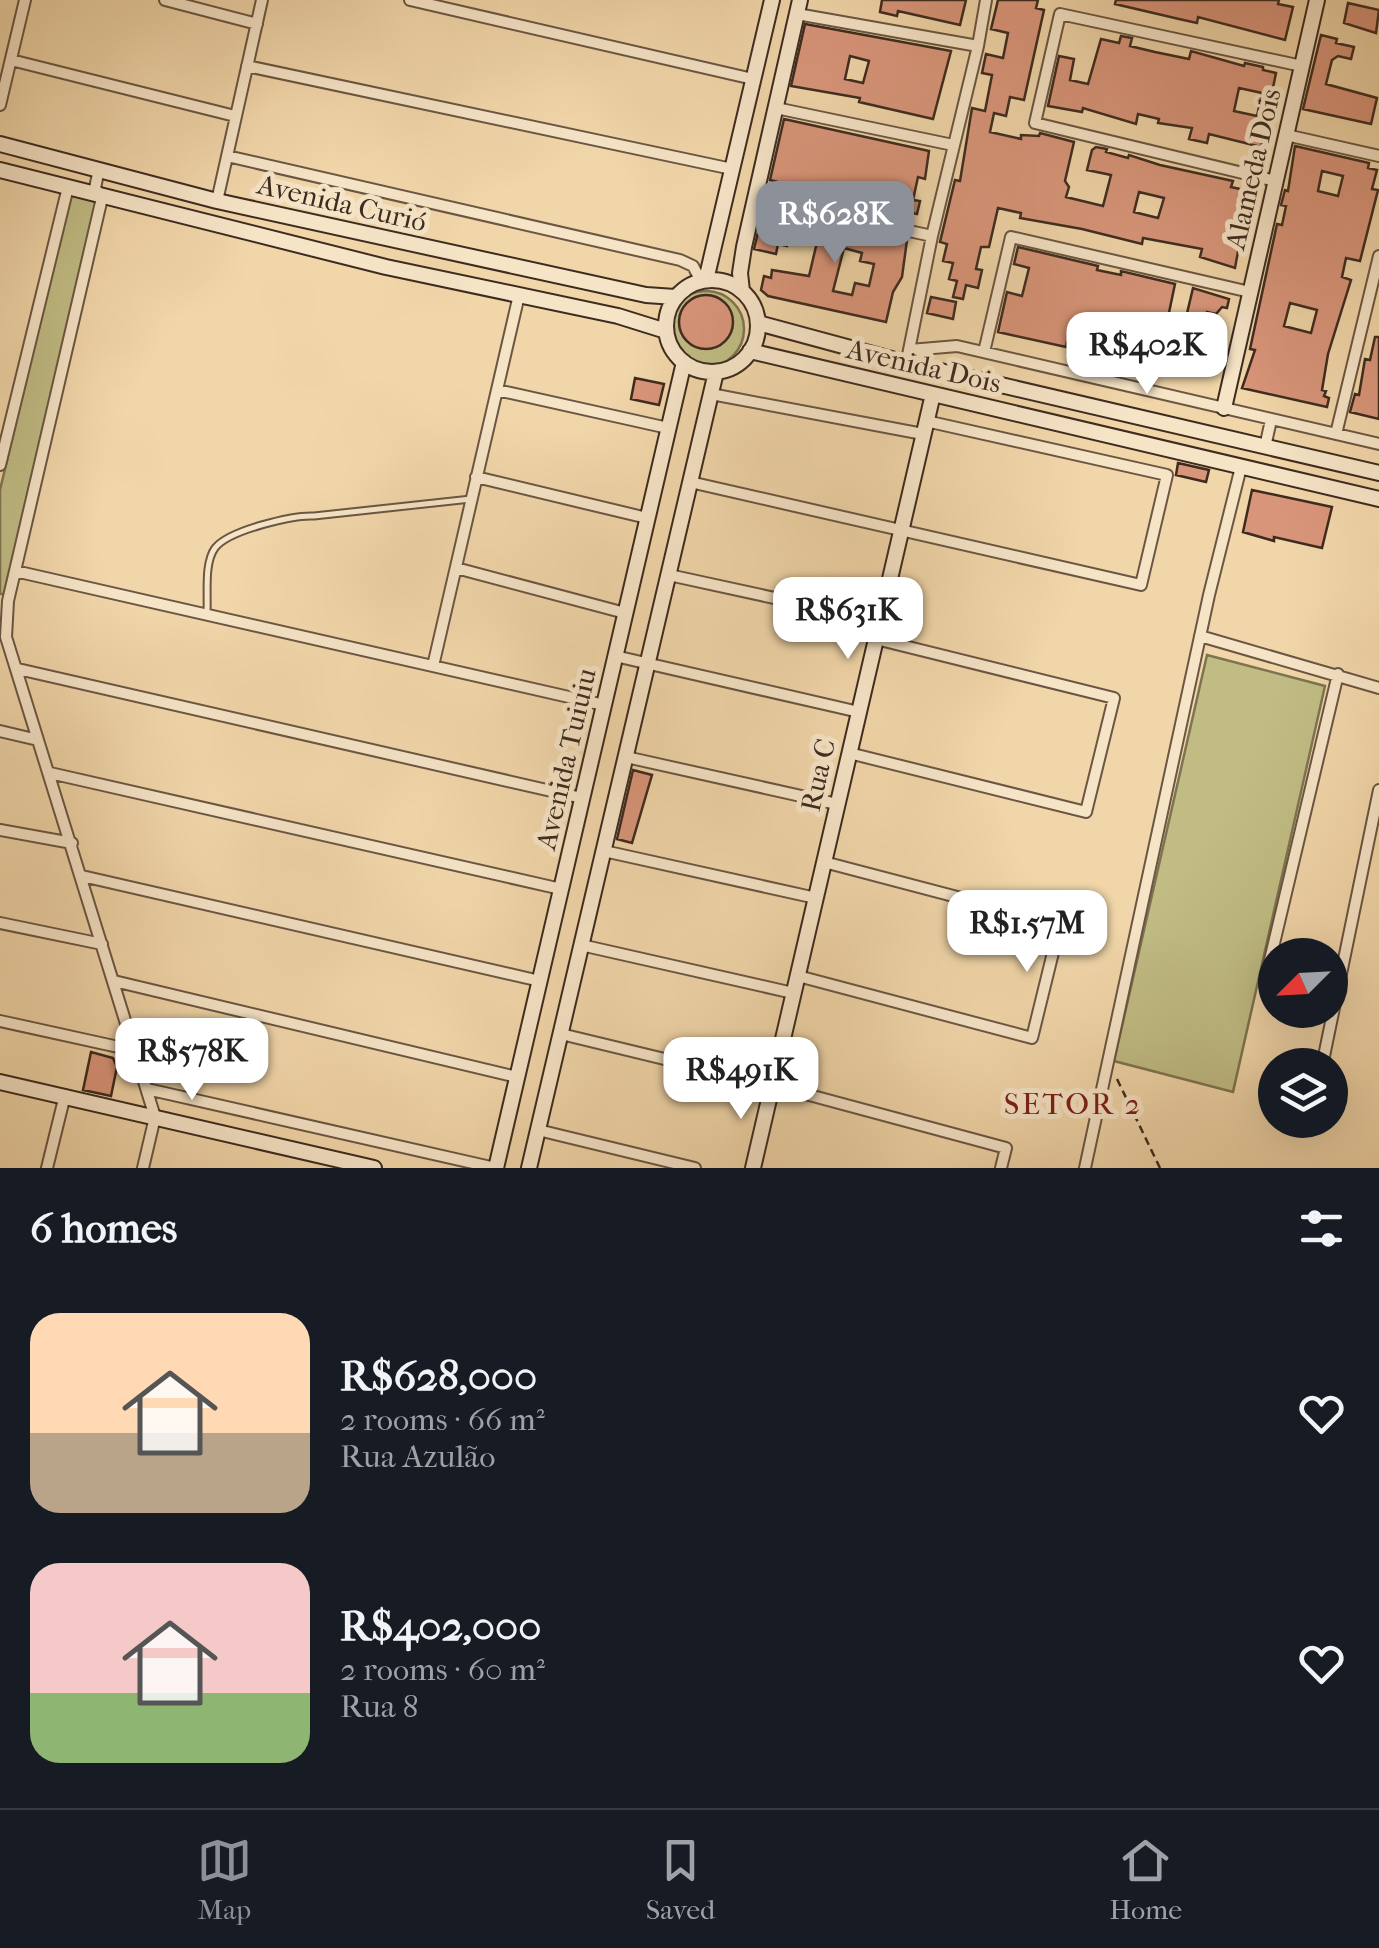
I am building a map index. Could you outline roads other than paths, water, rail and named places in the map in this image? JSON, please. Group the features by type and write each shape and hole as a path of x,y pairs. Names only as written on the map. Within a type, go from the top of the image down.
{"main road":[{"path":"703,280 772,0"},
{"name":"Alameda Dois","path":"1224,408 1317,0"},
{"path":"742,291 719,280 703,280 687,286 676,297 666,319 666,331 669,343 684,362 705,372 716,372 730,368 750,351 758,323 756,311 742,291 740,273 798,7"},
{"name":"Avenida Curió","path":"0,144 217,201 646,295 676,297"},
{"name":"Avenida Curió","path":"0,170 386,267 618,316 666,331"},
{"name":"Avenida Dois","path":"758,323 1379,472"},
{"name":"Avenida Dois","path":"750,351 1379,499"},
{"name":"Avenida Tuiuiu","path":"496,1168 684,362"},
{"name":"Avenida Tuiuiu","path":"529,1168 716,372"},
{"name":"Rua C","path":"753,1168 932,394"},
{"path":"0,1082 374,1168"}],"street":[{"path":"0,104 25,0"},
{"path":"165,0 257,24"},
{"path":"217,201 262,0"},
{"path":"410,0 753,79"},
{"path":"986,0 908,357 956,346 1379,444"},
{"path":"798,7 978,46"},
{"path":"1276,181 1035,123 1060,14 1302,66"},
{"path":"11,60 235,116"},
{"path":"247,66 732,169"},
{"path":"776,108 954,145"},
{"path":"1286,135 1379,156"},
{"path":"227,156 669,257 692,266 703,280"},
{"path":"99,169 95,188 102,198"},
{"path":"118,174 110,193 102,198 15,571 4,600 3,636 18,669 155,1117 143,1168"},
{"path":"0,466 68,187"},
{"path":"756,197 932,236"},
{"path":"984,352 1011,237 1250,292"},
{"path":"1336,434 1379,256"},
{"path":"433,666 519,295"},
{"path":"497,390 668,428"},
{"path":"690,482 1141,585 1167,475 925,428 711,394"},
{"path":"1265,446 1271,420"},
{"path":"1085,1168 1200,636 1242,467"},
{"path":"476,478 648,518"},
{"path":"456,568 625,613"},
{"path":"15,571 604,705"},
{"path":"668,575 880,622"},
{"path":"1200,636 1379,688"},
{"path":"849,753 1086,812 1114,698 876,639"},
{"path":"615,656 859,712"},
{"path":"18,669 582,798"},
{"path":"1275,938 1338,674"},
{"path":"0,730 38,740"},
{"path":"626,757 837,804"},
{"path":"50,774 561,889"},
{"path":"1326,1048 1379,790"},
{"path":"0,830 72,843"},
{"path":"604,851 816,898"},
{"path":"798,976 1032,1038 1060,924 824,862"},
{"path":"82,876 540,981"},
{"path":"0,924 102,944"},
{"path":"582,945 794,993"},
{"path":"114,982 517,1077"},
{"path":"0,1021 132,1050"},
{"path":"560,1034 772,1085 1006,1148 1001,1168"},
{"path":"147,1089 496,1168"},
{"path":"47,1168 64,1095"},
{"path":"538,1130 695,1168"}],"lane":[{"path":"206,614 210,562 216,547 229,538 296,515 472,498"}],"district":[{"name":"SETOR 2","path":"1073,1104"}]}
